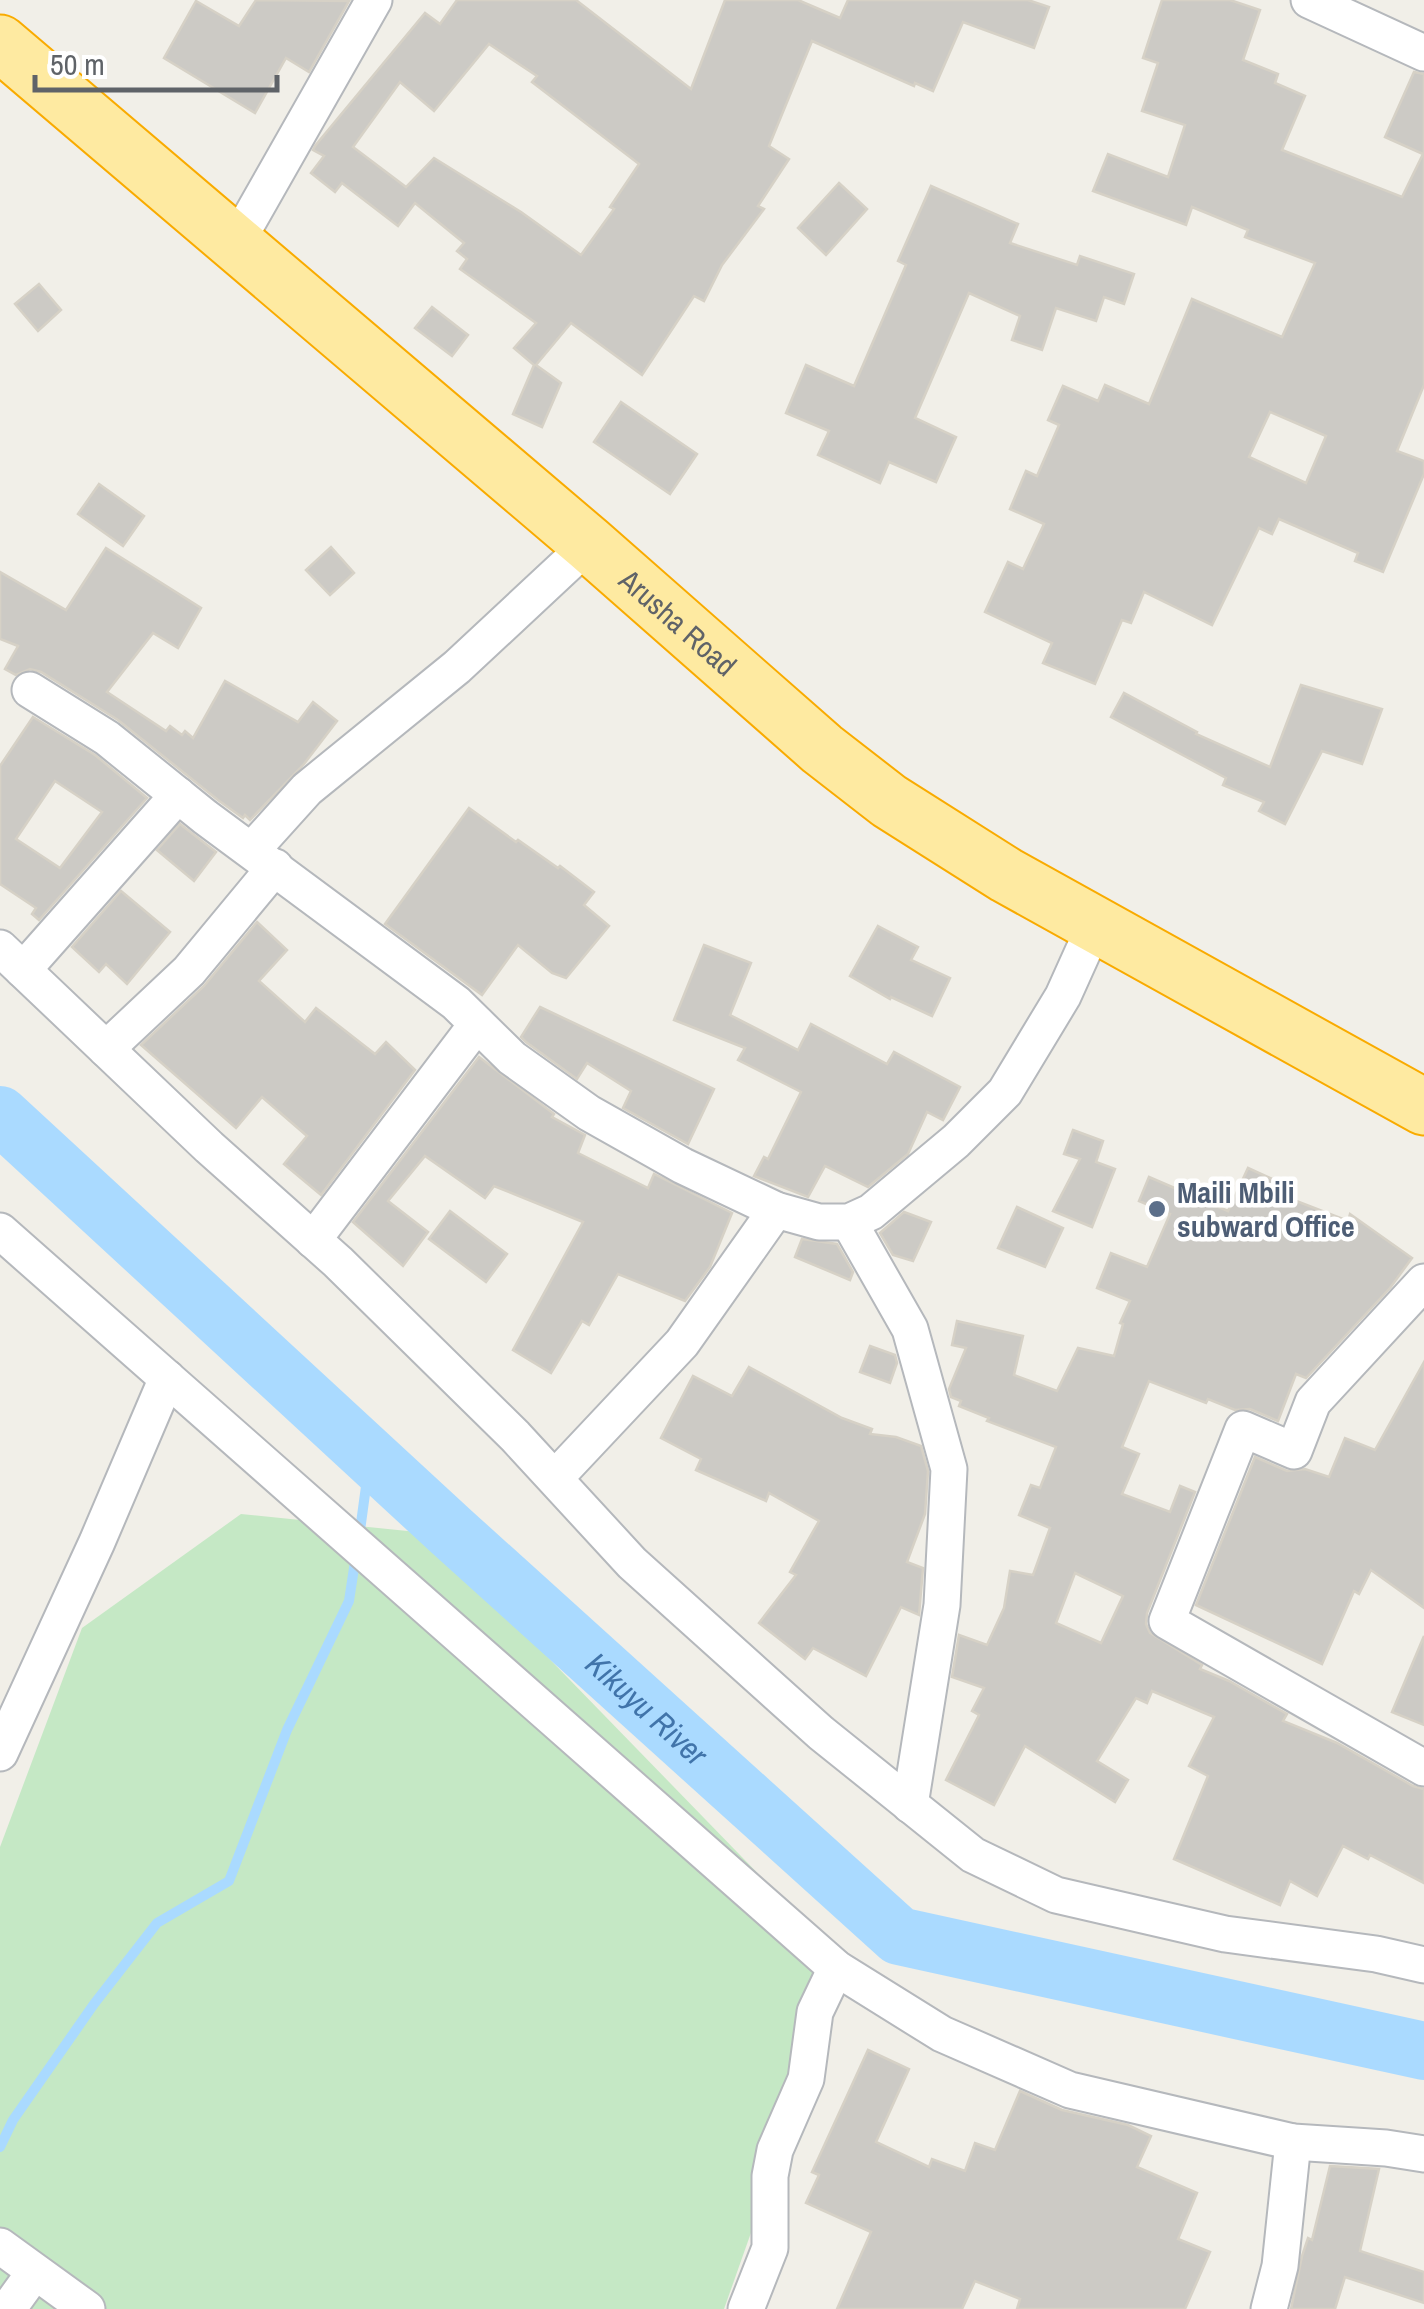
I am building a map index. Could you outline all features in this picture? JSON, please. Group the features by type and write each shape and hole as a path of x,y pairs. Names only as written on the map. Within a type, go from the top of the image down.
{"highway":[{"name":"Arusha Road","path":"0,43 589,544 822,749 890,801 1006,876 1424,1107"}],"street":[{"path":"236,243 374,0"},
{"path":"1309,0 1424,53"},
{"path":"106,1049 189,971 306,789 457,667 589,544"},
{"path":"30,690 107,738 456,1003 512,1058 589,1113 683,1166 776,1210 819,1222 849,1222 871,1212 956,1141 1005,1092 1063,996 1094,924"},
{"path":"178,795 12,959 314,1240 515,1436 632,1563 821,1733 973,1855 1056,1894 1225,1934 1376,1954 1424,1966"},
{"path":"314,1240 477,1024"},
{"path":"554,1478 682,1343 776,1210"},
{"path":"849,1222 910,1329 949,1469 942,1605 910,1805"},
{"path":"0,1232 836,1968 942,2034 1070,2090 1293,2142 1424,2154"},
{"path":"1424,1282 1313,1402 1294,1451 1243,1429 1167,1622 1424,1768"},
{"path":"0,1753 97,1542 166,1378"},
{"path":"746,2309 770,2248 770,2176 775,2150 806,2079 816,2012 836,1968"},
{"path":"1269,2309 1280,2266 1293,2142"},
{"path":"0,2246 87,2309"},
{"path":"8,2309 34,2273"}],"green space":[{"path":"241,1514 427,1533 846,1964 724,2309 0,2309 0,1847 82,1628"}],"building":[{"path":"256,0 349,1 309,72 286,58 255,113 164,58 196,1 239,26"},
{"path":"457,0 576,0 691,89 725,0 798,0 840,18 848,0 1028,0 1049,7 1034,48 963,22 933,91 812,41 769,146 789,159 758,206 764,209 722,265 704,301 694,296 642,375 571,323 536,365 561,383 542,427 513,414 534,365 514,348 536,323 460,269 467,259 457,251 464,243 415,203 398,226 342,183 335,192 311,173 324,156 313,150 315,146 425,13 440,24","holes":["489,44 537,76 532,82 639,164 610,207 614,209 581,255 434,158 406,187 353,147 400,82 434,111"]},
{"path":"1162,0 1230,0 1260,10 1243,60 1278,74 1275,83 1305,96 1282,150 1402,197 1423,154 1385,137 1414,72 1424,74 1424,385 1397,451 1424,461 1424,474 1383,572 1355,561 1358,553 1279,519 1272,534 1259,528 1212,625 1144,592 1131,623 1122,620 1095,684 1043,663 1052,643 985,612 1008,562 1023,569 1044,524 1010,509 1026,471 1037,476 1059,425 1048,420 1063,386 1098,401 1105,385 1149,404 1192,299 1282,337 1315,263 1245,237 1248,230 1192,207 1186,225 1093,191 1108,154 1168,177 1185,125 1142,111 1158,63 1143,58","holes":["1270,412 1326,436 1306,483 1249,457"]},
{"path":"839,183 867,209 826,255 798,228"},
{"path":"931,186 1018,224 1010,243 1077,265 1080,256 1134,274 1124,304 1104,297 1096,321 1056,308 1042,350 1012,340 1020,316 969,293 915,418 956,437 936,482 889,462 880,483 818,455 829,431 786,413 806,365 854,386 906,265 898,261"},
{"path":"39,284 61,310 38,331 15,304"},
{"path":"432,307 468,335 452,356 415,328"},
{"path":"621,402 697,454 670,494 594,442"},
{"path":"99,484 144,516 123,546 78,514"},
{"path":"331,547 354,573 330,595 306,570"},
{"path":"106,548 201,608 178,648 153,633 107,692 166,731 170,726 193,738 225,681 298,722 313,702 337,721 304,764 250,820 218,800 118,720 41,672 30,669 16,675 5,669 18,646 0,639 0,572 66,610"},
{"path":"1301,685 1382,709 1362,764 1322,751 1285,824 1259,811 1264,802 1223,785 1226,778 1111,717 1124,693 1196,734 1270,767"},
{"path":"33,717 95,755 147,798 39,920 32,914 36,908 0,884 0,766","holes":["55,781 102,812 60,868 16,839"]},
{"path":"469,808 594,892 584,905 609,926 566,978 552,973 518,945 482,995 385,924"},
{"path":"180,824 216,852 194,881 157,850"},
{"path":"121,891 170,932 127,984 106,964 99,972 72,947"},
{"path":"257,922 287,950 259,981 305,1022 316,1008 375,1054 386,1042 415,1070 321,1195 284,1164 307,1136 262,1097 236,1128 141,1045 204,986"},
{"path":"878,926 918,947 911,960 950,978 932,1016 890,999 850,976"},
{"path":"704,945 751,963 730,1015 798,1050 811,1024 887,1064 894,1052 960,1087 943,1120 927,1112 908,1154 868,1187 825,1166 808,1197 754,1176 764,1157 768,1159 801,1092 738,1060 745,1048 674,1020"},
{"path":"540,1007 714,1089 688,1144 623,1108 631,1091 587,1063 577,1079 526,1042 521,1037"},
{"path":"479,1057 554,1114 552,1117 585,1135 578,1153 648,1188 654,1174 732,1213 710,1267 685,1301 618,1274 589,1325 582,1321 551,1373 513,1350 583,1222 494,1186 485,1198 425,1156 388,1201 428,1232 403,1266 353,1222"},
{"path":"1073,1130 1103,1141 1096,1162 1115,1169 1092,1227 1053,1211 1080,1159 1064,1154"},
{"path":"1248,1168 1290,1187 1286,1197 1348,1221 1350,1214 1412,1258 1390,1288 1306,1378 1296,1374 1278,1421 1250,1409 1235,1410 1208,1399 1206,1403 1149,1381 1122,1447 1139,1454 1122,1494 1170,1512 1180,1486 1195,1492 1146,1624 1150,1633 1202,1665 1200,1669 1287,1714 1283,1721 1337,1743 1424,1789 1424,1883 1370,1855 1368,1859 1343,1846 1317,1896 1290,1881 1280,1905 1174,1859 1208,1776 1189,1766 1214,1717 1152,1691 1147,1703 1136,1698 1097,1761 1128,1780 1115,1802 1025,1746 994,1805 946,1780 979,1715 972,1711 984,1688 952,1677 959,1635 987,1645 1004,1608 1010,1571 1033,1575 1050,1528 1019,1515 1031,1485 1040,1488 1056,1447 987,1421 989,1418 959,1406 961,1401 951,1397 949,1389 966,1348 952,1345 957,1321 1023,1336 1014,1375 1057,1391 1078,1348 1114,1356 1123,1324 1120,1323 1130,1301 1097,1288 1111,1253 1147,1267 1170,1214 1139,1201 1149,1177 1228,1211","holes":["1075,1573 1123,1596 1101,1643 1056,1623"]},
{"path":"1017,1207 1063,1228 1045,1267 998,1248"},
{"path":"450,1211 507,1254 486,1282 429,1239"},
{"path":"904,1212 931,1222 913,1261 893,1255 880,1233"},
{"path":"802,1239 837,1244 853,1272 850,1280 795,1257"},
{"path":"870,1346 895,1355 897,1363 890,1383 860,1372"},
{"path":"1424,1362 1424,1608 1371,1570 1359,1594 1354,1591 1322,1664 1196,1605 1255,1457 1287,1471 1305,1469 1329,1477 1345,1438 1375,1450"},
{"path":"749,1367 842,1418 872,1429 870,1434 896,1437 921,1446 928,1471 925,1514 907,1562 923,1568 919,1615 901,1607 866,1676 813,1648 805,1659 759,1623 796,1575 790,1572 819,1521 769,1493 766,1501 696,1470 701,1459 661,1438 693,1376 732,1396"},
{"path":"1424,1636 1424,1725 1392,1712"},
{"path":"868,2050 909,2069 876,2142 929,2167 932,2159 965,2171 975,2143 995,2150 1020,2091 1062,2110 1128,2125 1151,2136 1137,2167 1197,2193 1178,2239 1210,2252 1185,2309 1017,2309 1020,2299 975,2281 962,2309 837,2309 871,2232 806,2203 819,2175 812,2172"},
{"path":"1330,2166 1379,2169 1360,2251 1424,2272 1424,2303 1345,2277 1335,2309 1291,2309 1302,2256 1308,2238 1312,2240"}],"waterway":[{"name":"Kikuyu River","path":"0,1115 453,1533 899,1936 1424,2051"},
{"path":"359,1538 370,1457"},
{"path":"0,2147 13,2120 94,2004 157,1923 229,1881 287,1730 349,1601 356,1555"}],"place":[{"name":"Maili Mbili subward Office","path":"1157,1209"}]}
